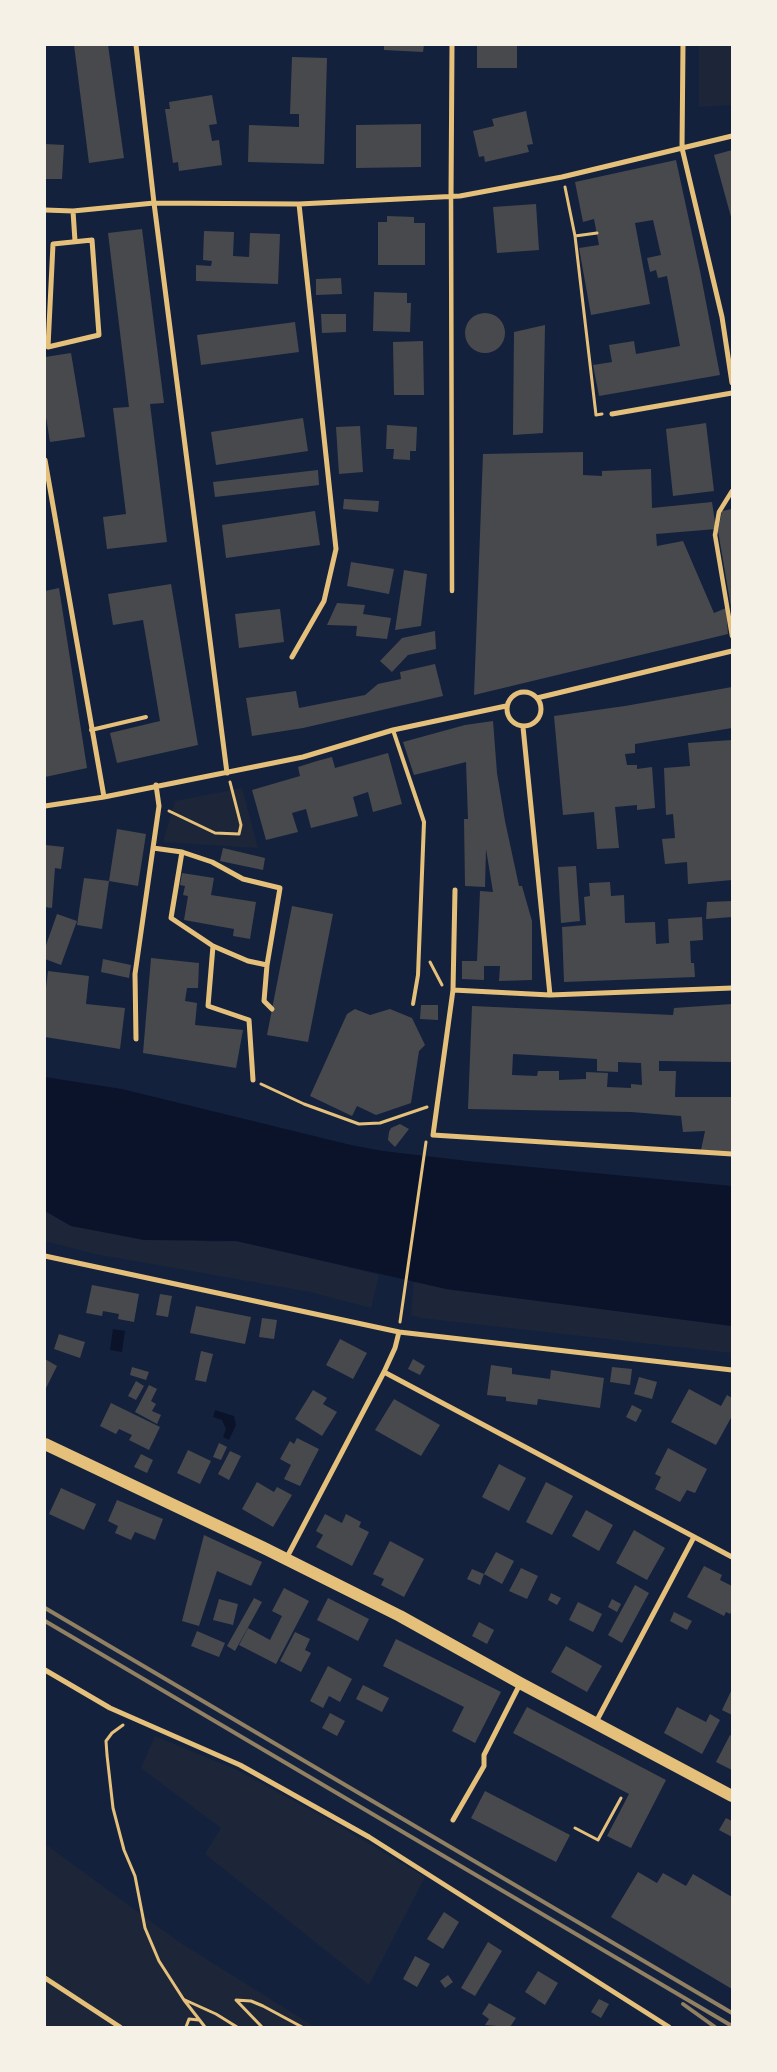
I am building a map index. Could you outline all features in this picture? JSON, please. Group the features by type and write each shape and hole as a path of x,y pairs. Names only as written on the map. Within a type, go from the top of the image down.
{"main road":[{"path":"45,1444 286,1559 400,1616 520,1683 732,1796"}],"street":[{"path":"136,45 154,204 227,773"},
{"path":"452,45 452,590"},
{"path":"683,45 682,148 722,317 732,383"},
{"path":"45,210 73,210 154,204 299,204 451,197 562,177 732,136"},
{"path":"292,657 324,601 336,550 299,204"},
{"path":"73,210 75,241"},
{"path":"92,240 99,335 48,347 53,244 75,241 92,240"},
{"path":"612,414 732,393"},
{"path":"45,460 104,797"},
{"path":"732,490 719,512 715,535 732,636"},
{"path":"538,698 732,651"},
{"path":"520,693 531,693 538,698 541,706 540,717 531,726 523,727 510,720 506,706 510,698 520,693"},
{"path":"45,806 104,797 156,785 303,757 393,730 506,706"},
{"path":"523,727 550,995"},
{"path":"136,1039 135,974 159,806 156,785"},
{"path":"153,848 182,852 212,862 243,879 280,888 267,965 264,1001 272,1009"},
{"path":"182,852 171,918 213,946 248,961 267,965"},
{"path":"455,890 453,990 432,1135 732,1154"},
{"path":"213,946 208,1006 249,1020 253,1080"},
{"path":"453,990 550,995 732,988"},
{"path":"45,1256 398,1332 732,1370"},
{"path":"286,1559 384,1372 395,1348 398,1332"},
{"path":"384,1372 732,1558"},
{"path":"596,1723 694,1537"},
{"path":"45,1670 110,1708 240,1766 369,1837 669,2027"},
{"path":"453,1820 484,1766 484,1755 520,1683"},
{"path":"45,1978 120,2027"}],"lane":[{"path":"91,730 146,717"},
{"path":"393,730 424,822 418,975 413,1004"}],"path":[{"path":"562,177 576,236 596,415 612,414"},
{"path":"576,236 597,233"},
{"path":"159,806 215,833 239,834 241,825 227,773"},
{"path":"253,1080 304,1104 359,1124 380,1123 437,1103"},
{"path":"398,1332 425,1146"},
{"path":"129,1716 106,1742 113,1808 124,1850 135,1876 146,1928 159,1962 184,2000 205,2027"},
{"path":"575,1828 598,1840 621,1798"},
{"path":"262,2027 236,2000 240,1999 264,2006 302,2027"},
{"path":"184,2000 216,2014 238,2027"},
{"path":"186,2027 189,2019 199,2020"}],"shaded area":[{"path":"699,45 732,45 732,105 699,107"},
{"path":"242,788 258,848 163,842 175,801"},
{"path":"45,1077 122,1089 351,1145 383,1151 732,1186 732,1326 446,1289 236,1241 144,1240 71,1226 45,1211"},
{"path":"45,1211 71,1226 212,1242 236,1241 264,1246 379,1275 371,1308 310,1292 95,1254 45,1241"},
{"path":"414,1281 446,1289 732,1326 732,1353 421,1318 411,1315"},
{"path":"113,1329 125,1331 122,1352 110,1350"},
{"path":"215,1410 234,1416 236,1425 229,1440 223,1437 226,1429 222,1420 213,1417"},
{"path":"155,1736 237,1770 331,1821 425,1877 369,1985 205,1854 221,1828 141,1768"},
{"path":"45,1844 179,1942 315,2027 45,2027"}],"building":[{"path":"74,45 108,45 124,158 89,163"},
{"path":"384,45 424,45 423,52 384,50"},
{"path":"477,45 517,45 517,68 477,68"},
{"path":"292,57 327,58 324,164 248,162 249,125 299,127 299,114 290,114"},
{"path":"212,95 217,124 209,125 212,141 219,140 222,165 179,171 178,162 173,163 165,109 170,109 169,102"},
{"path":"526,111 533,144 527,145 529,152 485,162 484,156 479,157 473,131 494,126 492,119"},
{"path":"421,124 421,167 356,168 356,125"},
{"path":"45,144 64,145 62,179 45,179"},
{"path":"732,150 732,217 731,217 714,155"},
{"path":"676,160 720,375 599,396 593,365 612,362 609,345 634,341 636,354 680,346 667,276 658,278 656,270 650,272 647,258 661,255 653,220 635,223 650,304 591,315 579,248 599,245 594,219 583,222 575,182"},
{"path":"536,204 539,250 497,253 493,207"},
{"path":"387,216 414,217 414,223 425,223 425,265 378,265 378,222 387,222"},
{"path":"142,229 164,403 150,404 167,542 107,549 103,517 126,514 113,408 129,407 108,233"},
{"path":"204,231 234,232 233,256 249,257 250,233 280,234 278,284 196,281 196,265 211,266 212,261 203,260"},
{"path":"341,278 342,294 316,295 316,279"},
{"path":"374,292 407,293 407,303 411,303 410,332 373,331"},
{"path":"489,313 496,316 502,322 505,333 504,341 496,350 489,353 481,353 474,350 466,341 465,329 468,322 477,314"},
{"path":"321,314 346,314 346,332 322,333"},
{"path":"295,322 299,352 201,365 197,335"},
{"path":"545,325 543,433 513,435 514,332"},
{"path":"423,341 424,395 394,395 393,342"},
{"path":"71,353 85,437 50,442 45,411 45,357"},
{"path":"303,418 308,451 216,465 211,432"},
{"path":"706,423 714,491 673,496 666,429"},
{"path":"387,425 417,427 416,451 410,451 410,460 393,459 394,449 386,449"},
{"path":"360,426 363,472 339,474 336,427"},
{"path":"583,452 583,475 602,476 602,471 651,469 652,508 712,502 716,529 656,534 657,546 683,541 714,613 726,608 728,634 474,695 483,454"},
{"path":"318,470 319,485 215,497 213,482"},
{"path":"344,499 379,501 378,512 343,509"},
{"path":"732,509 731,607 718,531 722,511"},
{"path":"315,511 320,545 226,558 222,525"},
{"path":"351,562 394,569 389,594 347,586"},
{"path":"404,570 427,574 421,626 395,630"},
{"path":"171,584 198,745 117,763 110,733 160,721 143,620 113,625 108,594"},
{"path":"59,588 87,768 45,777 45,591"},
{"path":"337,603 365,605 363,614 391,618 387,639 356,636 357,626 327,625"},
{"path":"280,609 284,642 239,648 235,614"},
{"path":"435,631 436,649 408,655 392,672 380,661 402,638"},
{"path":"435,664 443,696 303,728 252,736 246,698 296,691 299,708 365,695 378,684 401,679 400,672"},
{"path":"732,687 732,728 635,744 635,753 625,754 627,765 637,765 637,769 652,767 655,808 637,810 637,805 615,807 619,848 597,849 594,812 563,815 554,716 625,706"},
{"path":"493,721 497,773 505,821 519,886 522,886 532,921 532,980 499,981 500,966 484,966 484,980 462,979 462,961 477,961 480,891 493,892 486,849 485,887 465,886 464,819 468,819 466,762 414,775 403,742 465,725"},
{"path":"732,740 732,880 688,884 687,862 665,864 662,839 675,838 673,814 666,815 664,768 690,766 688,743"},
{"path":"388,753 402,804 373,812 368,792 353,797 358,816 311,828 306,809 292,813 298,832 266,840 252,790 300,776 298,767 317,761 332,757 335,768"},
{"path":"117,829 146,834 138,886 109,881"},
{"path":"45,845 64,847 61,869 55,868 52,908 45,907"},
{"path":"223,848 265,858 263,870 220,861"},
{"path":"576,866 580,921 561,923 558,867"},
{"path":"182,873 214,878 211,895 256,902 250,939 233,936 234,929 184,920 188,896 183,895 185,886 180,885"},
{"path":"84,878 109,881 102,929 77,925"},
{"path":"610,882 611,896 624,895 625,923 655,922 656,944 669,943 668,919 702,917 703,940 690,941 691,963 694,963 695,977 564,982 562,927 586,925 584,897 590,896 589,883"},
{"path":"732,901 732,917 706,919 707,902"},
{"path":"292,906 333,914 308,1042 267,1035"},
{"path":"57,914 77,921 61,965 45,959 45,948"},
{"path":"151,958 199,963 198,988 187,988 185,1001 197,1003 195,1025 243,1030 236,1068 143,1053"},
{"path":"103,959 131,965 129,978 101,972"},
{"path":"48,971 89,976 86,1004 125,1008 120,1049 45,1037 45,996"},
{"path":"732,1004 732,1062 659,1061 659,1071 676,1071 675,1097 732,1097 732,1154 701,1150 705,1131 683,1132 681,1116 631,1112 468,1109 472,1006 673,1015 674,1008","holes":["513,1054 597,1059 597,1071 618,1072 618,1062 641,1063 642,1085 631,1084 631,1088 607,1087 608,1073 586,1072 586,1079 559,1080 559,1071 538,1071 537,1076 512,1075"]},
{"path":"421,1005 438,1005 438,1020 420,1019"},
{"path":"355,1009 370,1015 390,1009 412,1018 425,1045 419,1051 411,1103 376,1115 357,1106 352,1116 310,1096 347,1014"},
{"path":"400,1124 409,1129 395,1147 388,1140 389,1132 391,1128"},
{"path":"92,1285 139,1294 134,1322 118,1319 119,1314 103,1311 102,1316 86,1313"},
{"path":"160,1294 172,1296 168,1317 156,1315"},
{"path":"196,1306 251,1317 245,1344 190,1333"},
{"path":"262,1318 277,1320 274,1339 259,1337"},
{"path":"59,1334 85,1342 80,1358 54,1349"},
{"path":"340,1339 367,1353 353,1379 326,1365"},
{"path":"201,1351 213,1354 206,1382 195,1380"},
{"path":"45,1359 57,1366 45,1390"},
{"path":"413,1359 425,1366 420,1375 408,1369"},
{"path":"491,1365 512,1368 512,1374 550,1379 551,1370 604,1378 600,1408 538,1399 537,1405 506,1401 506,1397 487,1395"},
{"path":"132,1367 149,1372 146,1380 130,1375"},
{"path":"612,1367 632,1369 630,1385 610,1382"},
{"path":"639,1377 657,1382 652,1399 634,1394"},
{"path":"136,1381 144,1386 136,1400 128,1396"},
{"path":"149,1385 157,1389 151,1401 156,1404 152,1411 161,1415 157,1424 135,1412"},
{"path":"689,1389 721,1406 727,1395 732,1398 732,1416 716,1445 671,1422"},
{"path":"313,1390 327,1398 323,1404 337,1412 322,1436 295,1419"},
{"path":"394,1399 440,1425 421,1456 375,1430"},
{"path":"111,1403 160,1427 149,1450 129,1440 132,1435 119,1429 116,1434 100,1426"},
{"path":"632,1405 642,1410 636,1422 626,1417"},
{"path":"297,1438 319,1449 300,1486 284,1479 291,1465 280,1459 290,1441 294,1444"},
{"path":"219,1443 227,1447 221,1460 213,1457"},
{"path":"668,1448 707,1469 695,1493 687,1490 680,1502 655,1489 661,1477 655,1474"},
{"path":"188,1450 211,1461 200,1484 177,1473"},
{"path":"230,1451 241,1456 229,1480 218,1474"},
{"path":"141,1454 153,1460 147,1473 134,1467"},
{"path":"499,1464 526,1478 509,1511 482,1497"},
{"path":"257,1482 274,1492 277,1487 292,1495 273,1527 242,1509"},
{"path":"546,1482 573,1496 552,1535 526,1522"},
{"path":"61,1488 96,1504 84,1530 49,1514"},
{"path":"117,1500 163,1519 155,1540 135,1532 131,1540 115,1533 118,1526 108,1521"},
{"path":"586,1510 613,1525 599,1551 572,1536"},
{"path":"325,1514 342,1523 346,1514 361,1522 359,1527 369,1532 352,1566 316,1547 323,1535 316,1531"},
{"path":"634,1530 665,1548 647,1580 616,1563"},
{"path":"204,1535 262,1562 251,1586 217,1571 199,1626 182,1621"},
{"path":"390,1541 424,1559 404,1597 381,1585 384,1579 373,1574"},
{"path":"496,1552 514,1561 502,1584 484,1574"},
{"path":"704,1566 722,1575 720,1580 732,1586 732,1610 730,1614 726,1612 724,1616 687,1597"},
{"path":"521,1568 538,1576 527,1599 509,1591"},
{"path":"472,1569 484,1574 480,1585 467,1579"},
{"path":"635,1585 649,1593 622,1643 608,1635"},
{"path":"284,1588 309,1601 276,1664 239,1645 248,1628 270,1640 282,1616 272,1611"},
{"path":"551,1593 561,1598 557,1605 548,1600"},
{"path":"254,1598 262,1602 235,1651 227,1646"},
{"path":"328,1598 369,1619 358,1641 317,1620"},
{"path":"219,1599 238,1604 233,1625 213,1620"},
{"path":"612,1599 621,1604 617,1612 608,1607"},
{"path":"578,1602 602,1614 593,1632 569,1620"},
{"path":"674,1612 692,1621 687,1630 670,1621"},
{"path":"479,1622 494,1630 487,1644 472,1636"},
{"path":"197,1631 225,1643 219,1657 191,1646"},
{"path":"295,1632 310,1639 305,1650 311,1653 301,1672 280,1661"},
{"path":"396,1639 501,1692 475,1743 452,1731 464,1707 383,1666"},
{"path":"566,1646 602,1666 587,1692 551,1672"},
{"path":"328,1666 352,1679 340,1702 329,1696 323,1708 310,1701"},
{"path":"363,1685 389,1698 382,1712 356,1699"},
{"path":"732,1689 732,1715 722,1710"},
{"path":"527,1707 666,1780 631,1848 607,1836 629,1794 513,1733"},
{"path":"677,1707 706,1722 710,1714 720,1720 702,1754 664,1733"},
{"path":"330,1713 345,1721 337,1736 322,1728"},
{"path":"730,1735 732,1736 732,1770 716,1762"},
{"path":"485,1791 570,1835 556,1862 471,1818"},
{"path":"726,1818 732,1821 732,1837 719,1830"},
{"path":"638,1872 657,1883 663,1873 686,1886 693,1874 732,1897 732,1989 611,1917"},
{"path":"444,1912 459,1922 443,1949 427,1939"},
{"path":"488,1942 502,1951 475,1996 461,1988"},
{"path":"415,1956 430,1964 417,1987 403,1979"},
{"path":"538,1971 558,1983 545,2005 525,1992"},
{"path":"448,1975 453,1982 445,1988 440,1981"},
{"path":"599,1999 609,2004 601,2018 591,2012"},
{"path":"489,2003 516,2018 510,2027 485,2025 489,2019 482,2014"}],"railway":[{"path":"45,1608 732,2013"},
{"path":"45,1621 732,2026"},
{"path":"683,2004 715,2027"}]}
